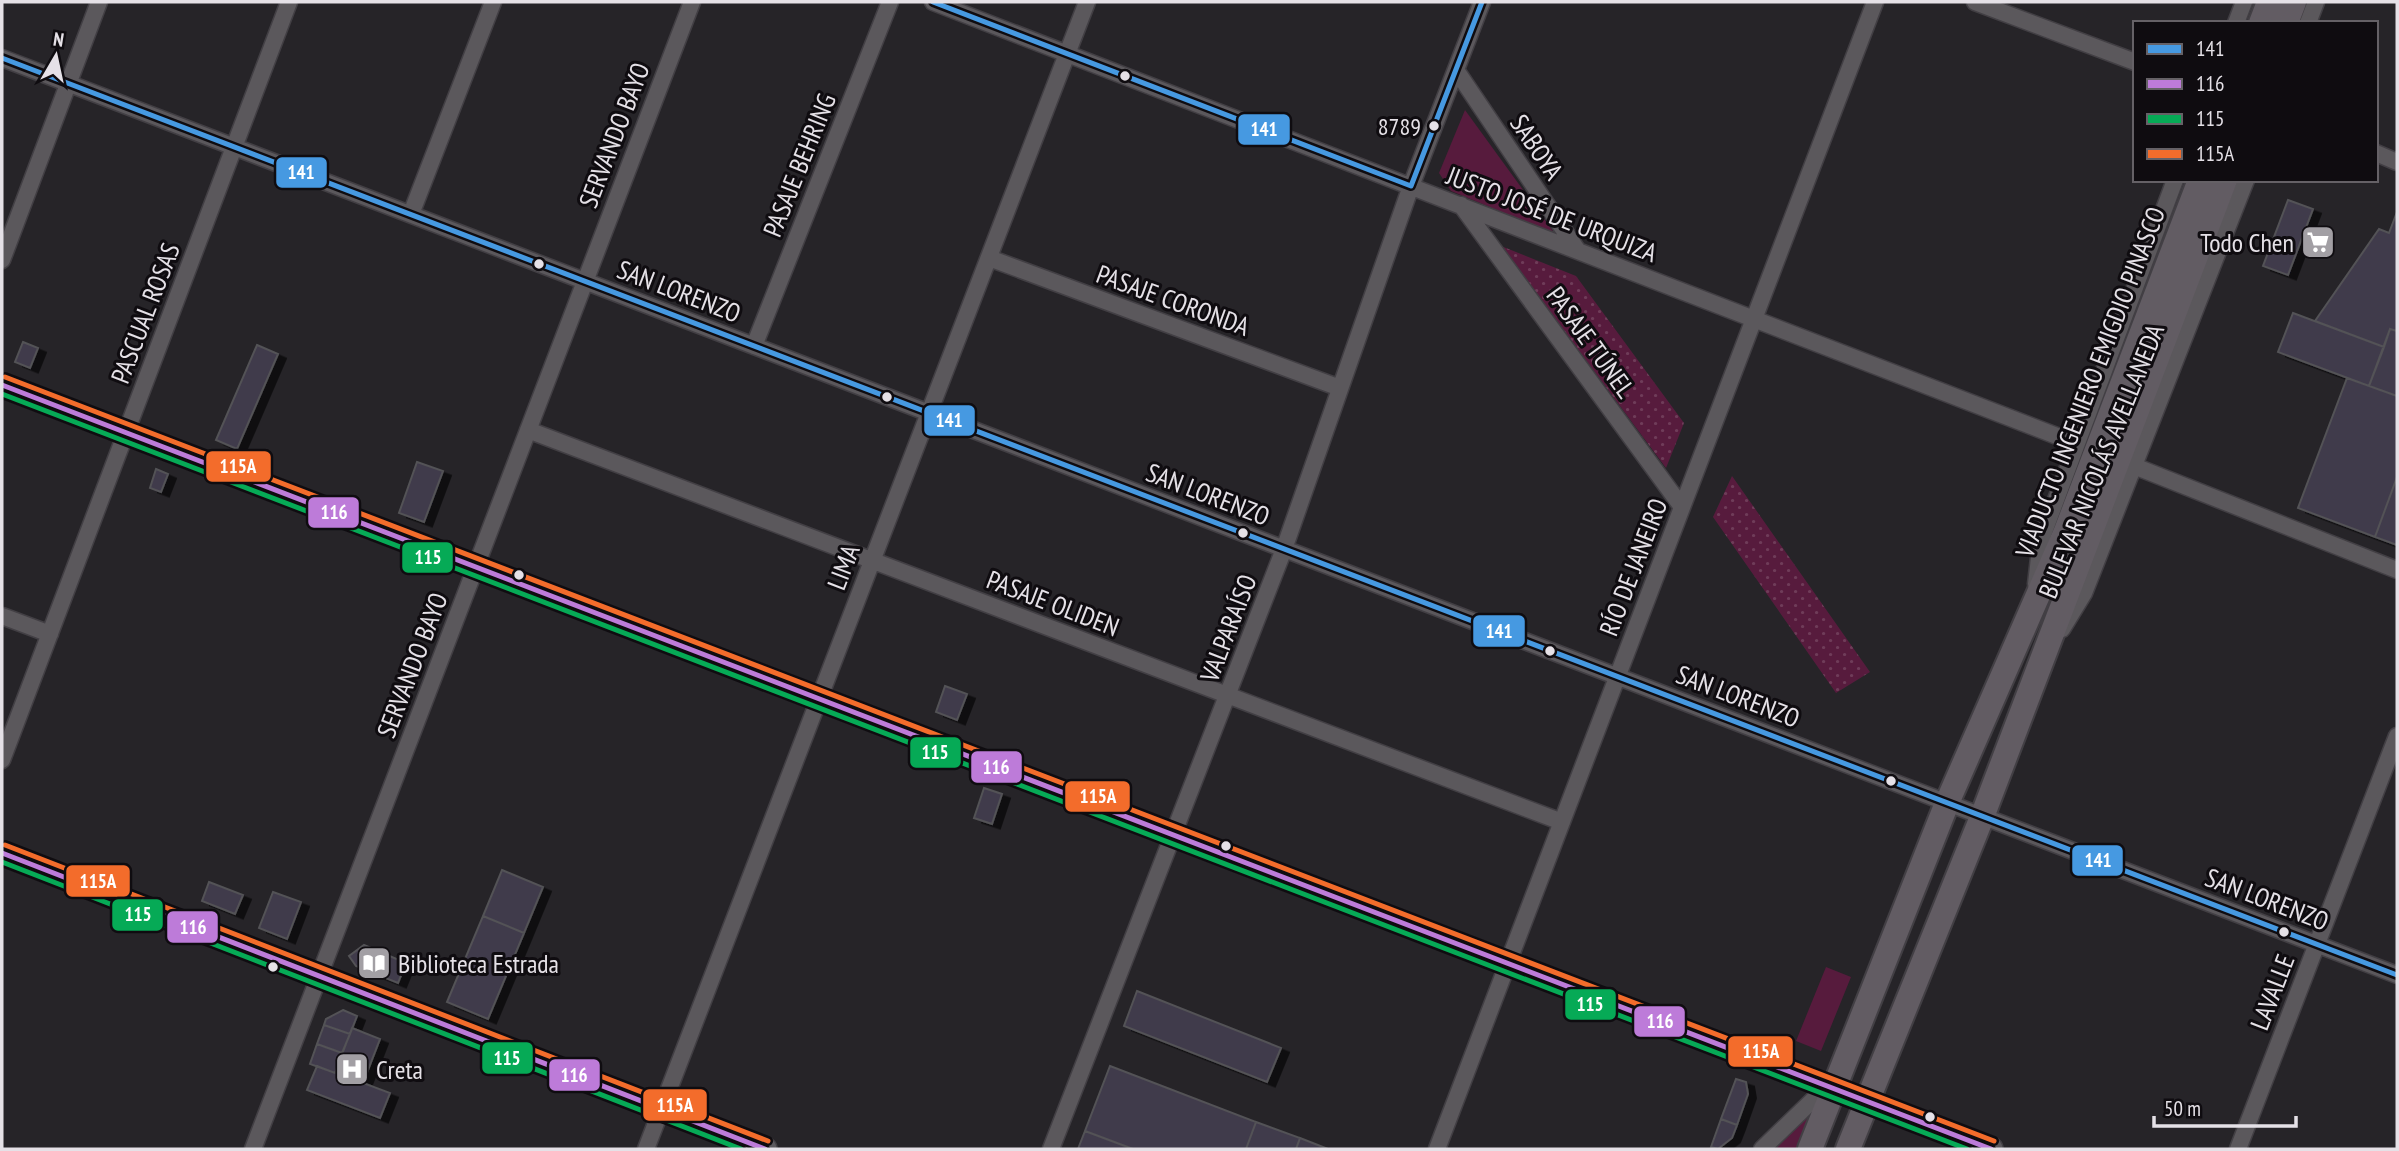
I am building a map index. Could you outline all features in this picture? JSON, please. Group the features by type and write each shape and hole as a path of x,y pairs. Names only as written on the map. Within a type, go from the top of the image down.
{"main road":[{"path":"2262,21 2269,2"},
{"path":"2287,21 2294,2"},
{"name":"VIADUCTO INGENIERO EMIGDIO PINASCO","path":"2041,664 2077,535 2199,182"},
{"name":"VIADUCTO INGENIERO EMIGDIO PINASCO","path":"2033,606 2077,535 2224,182"},
{"path":"2,385 1991,1149"},
{"name":"BULEVAR NICOLÁS AVELLANEDA","path":"1810,1149 1947,803 2033,606"},
{"name":"BULEVAR NICOLÁS AVELLANEDA","path":"1848,1149 2041,664"},
{"path":"2,853 765,1149"}],"street":[{"path":"2,260 99,2"},
{"name":"PASCUAL ROSAS","path":"2,760 289,2"},
{"path":"411,215 493,2"},
{"name":"SERVANDO BAYO","path":"253,1149 692,2"},
{"name":"PASAJE BEHRING","path":"754,346 890,2"},
{"name":"JUSTO JOSÉ DE URQUIZA","path":"933,2 2075,443"},
{"name":"LIMA","path":"646,1149 1087,2"},
{"name":"VALPARAÍSO","path":"1051,1149 1284,549 1410,186 1482,2"},
{"name":"RÍO DE JANEIRO","path":"1437,1149 1875,2"},
{"path":"1975,2 2133,61"},
{"path":"2237,21 2244,2"},
{"path":"2309,21 2316,2"},
{"name":"SAN LORENZO","path":"2,58 2397,975"},
{"name":"SABOYA","path":"1456,70 1578,251"},
{"path":"2378,154 2397,162"},
{"name":"BULEVAR NICOLÁS AVELLANEDA","path":"2033,606 2041,540 2174,182"},
{"name":"BULEVAR NICOLÁS AVELLANEDA","path":"2041,664 2084,593 2245,182"},
{"name":"PASAJE TÚNEL","path":"1461,205 1682,507"},
{"name":"PASAJE CORONDA","path":"989,258 1340,388"},
{"name":"PASAJE OLIDEN","path":"528,430 1562,822"},
{"path":"2134,466 2397,570"},
{"path":"2,616 50,634"},
{"name":"LAVALLE","path":"2238,1149 2397,736"},
{"path":"1762,1149 1815,1098 1834,1089"}],"shaded area":[{"path":"1465,110 1555,234 1451,191 1439,173"},
{"path":"1501,246 1576,276 1684,423 1666,468"},
{"path":"1732,476 1870,672 1836,693 1713,517"},
{"path":"1826,967 1851,977 1821,1051 1796,1041"},
{"path":"1814,1108 1798,1149 1774,1149"}],"building":[{"path":"2288,200 2313,209 2288,275 2263,266"},
{"path":"2397,212 2397,331 2390,329 2384,347 2315,321 2379,229 2389,233"},
{"path":"2293,313 2384,347 2369,386 2278,352"},
{"path":"2390,329 2397,331 2397,396 2369,386"},
{"path":"23,342 38,348 30,368 15,362"},
{"path":"257,345 278,354 237,449 216,440"},
{"path":"2347,378 2397,396 2397,477 2375,537 2298,508"},
{"path":"417,462 443,471 424,522 399,513"},
{"path":"156,469 168,474 161,492 150,488"},
{"path":"2397,477 2397,545 2375,537"},
{"path":"945,686 967,694 957,720 936,712"},
{"path":"984,788 1002,794 992,824 974,818"},
{"path":"502,870 543,887 524,933 483,916"},
{"path":"209,882 243,895 235,914 202,901"},
{"path":"273,892 301,902 287,939 259,928"},
{"path":"483,916 524,933 488,1019 447,1002"},
{"path":"364,945 406,963 398,983 356,966 349,956"},
{"path":"1137,991 1281,1048 1267,1082 1124,1026"},
{"path":"343,1010 357,1016 350,1034 324,1025 326,1019"},
{"path":"324,1025 350,1034 342,1053 317,1044"},
{"name":"Creta","path":"352,1028 380,1039 363,1083 390,1093 380,1118 307,1090 317,1066 335,1073"},
{"path":"317,1044 342,1053 335,1073 310,1064"},
{"path":"1110,1066 1256,1122 1246,1149 1133,1149 1085,1131"},
{"path":"1736,1079 1746,1082 1748,1094 1737,1125 1721,1119"},
{"path":"1721,1119 1737,1125 1732,1138 1718,1149 1711,1147"},
{"path":"1256,1122 1300,1138 1296,1149 1246,1149"},
{"path":"1085,1131 1133,1149 1078,1149"},
{"path":"1300,1138 1328,1149 1296,1149"}],"transit line":[{"name":"141","path":"933,2 1411,186 1482,2"},
{"name":"141","path":"2,58 2397,975"},
{"name":"115A","path":"5,377 1994,1141"},
{"name":"116","path":"2,385 1991,1149"},
{"name":"115","path":"2,394 1967,1149"},
{"name":"115A","path":"5,845 768,1141"},
{"name":"116","path":"2,853 765,1149"},
{"name":"115","path":"2,862 741,1149"}],"place":[{"name":"8789","path":"1434,126"},
{"name":"Todo Chen","path":"2318,242"},
{"name":"Biblioteca Estrada","path":"374,963"},
{"name":"Creta","path":"352,1069"}]}
